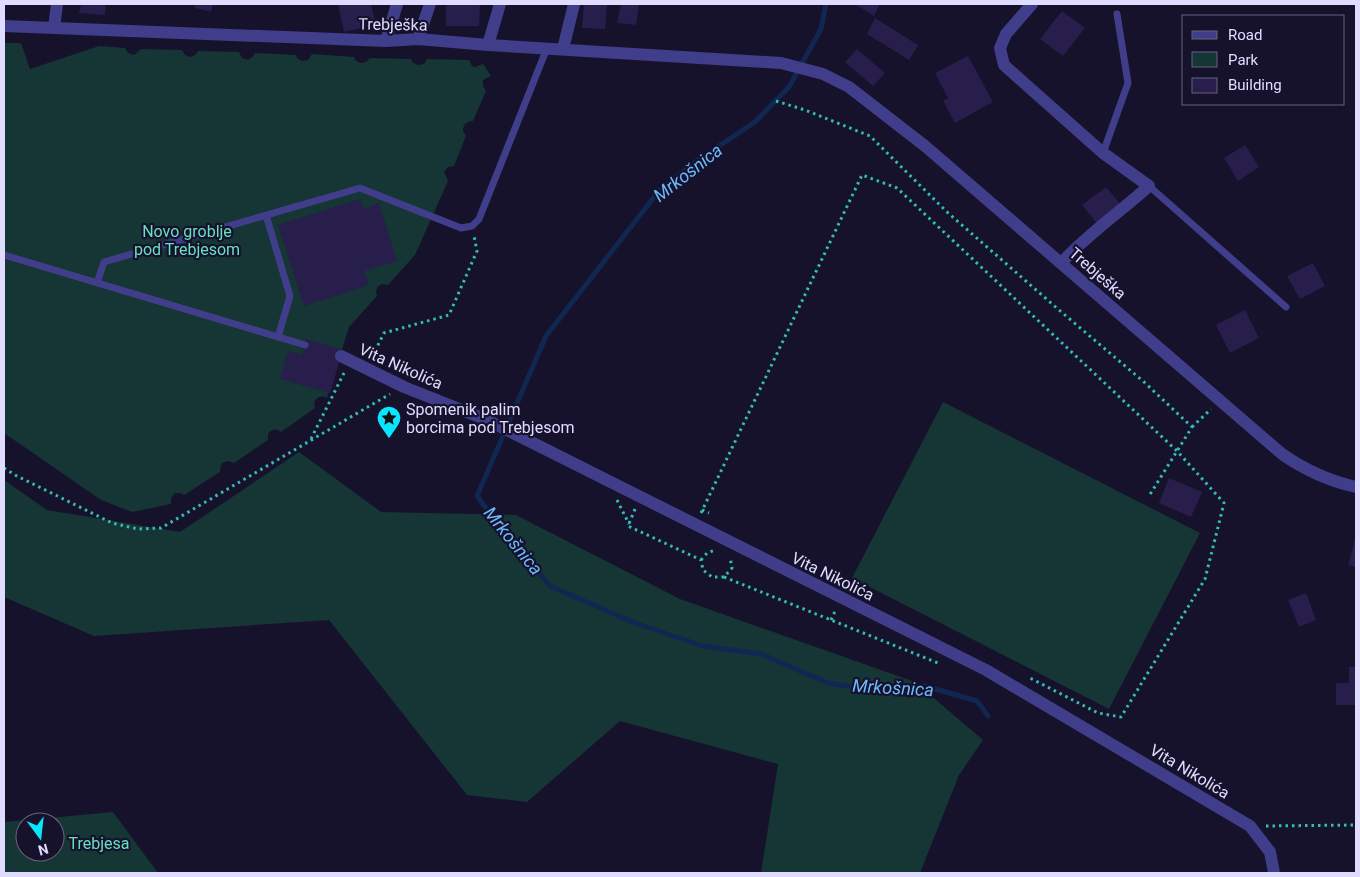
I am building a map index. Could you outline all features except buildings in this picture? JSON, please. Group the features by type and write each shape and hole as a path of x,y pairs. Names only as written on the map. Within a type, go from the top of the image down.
{"street":[{"path":"54,28 57,4"},
{"path":"386,41 397,4"},
{"path":"418,39 430,4"},
{"path":"488,45 500,4"},
{"path":"563,49 574,4"},
{"path":"1032,4 1006,34 1000,48 1004,65 1103,152 1149,186 1075,248 1062,262"},
{"name":"Trebješka","path":"4,26 386,41 418,39 781,63 823,74 849,87 925,146 1295,463 1329,480 1356,488"},
{"name":"Vita Nikolića","path":"346,358 404,387 487,420 695,525 730,551 986,670 1250,826 1270,852 1274,873"}],"lane":[{"path":"1103,152 1128,82 1118,14"},
{"path":"97,283 104,262 360,188 461,228 472,226 479,219 547,48"},
{"path":"1149,186 1286,307"},
{"path":"266,215 290,296 278,337"},
{"path":"4,255 305,345"}],"path":[{"path":"776,101 805,110 870,136 947,212 1144,382 1192,427"},
{"path":"695,525 862,175 897,188 1177,450 1224,503 1205,579 1121,717 1098,713 1028,677"},
{"path":"367,367 384,333 448,315 477,251 472,226"},
{"path":"311,440 346,358"},
{"path":"4,468 112,523 138,529 161,528 404,387"},
{"path":"1149,496 1192,427 1220,400"},
{"path":"640,497 628,526 701,560"},
{"path":"702,510 711,515"},
{"path":"701,560 707,553 716,549"},
{"path":"724,577 732,568 730,551"},
{"path":"701,560 703,570 712,577 724,577 944,666"},
{"path":"1250,826 1356,825"}],"green space":[{"name":"Novo groblje pod Trebjesom","path":"4,43 21,43 30,69 99,46 125,48 128,53 134,55 141,49 182,50 185,55 191,57 196,55 198,51 239,52 242,58 246,59 251,58 255,53 296,55 302,61 308,60 312,54 354,57 360,63 366,62 370,58 411,59 412,62 418,65 424,64 427,59 469,60 472,66 475,67 483,64 491,76 483,80 483,86 486,91 473,121 467,122 464,126 463,131 466,136 454,166 448,167 444,172 448,181 415,255 388,285 382,284 378,287 376,290 377,296 349,327 327,398 318,398 314,402 315,408 281,432 271,431 268,434 268,440 234,463 228,461 222,463 220,472 184,495 175,493 171,498 171,504 132,512 101,500 4,433"},
{"path":"943,402 1200,533 1109,709 852,578"},
{"path":"299,452 381,512 516,515 680,599 915,682 983,740 959,775 920,873 761,873 778,764 620,721 527,802 467,795 329,620 94,636 4,597 4,480 47,510 180,532"},
{"name":"Trebjesa","path":"113,812 158,873 4,873 4,822 15,821 15,862 65,862 65,816"}],"waterway":[{"name":"Mrkošnica","path":"826,4 821,29 789,87 755,122 698,160 658,192 546,336 477,496 501,528 550,586 635,623 703,646 761,654 828,683 879,691 925,686 977,701 988,716"}],"place":[{"name":"Spomenik palim borcima pod Trebjesom","path":"389,439"}]}
